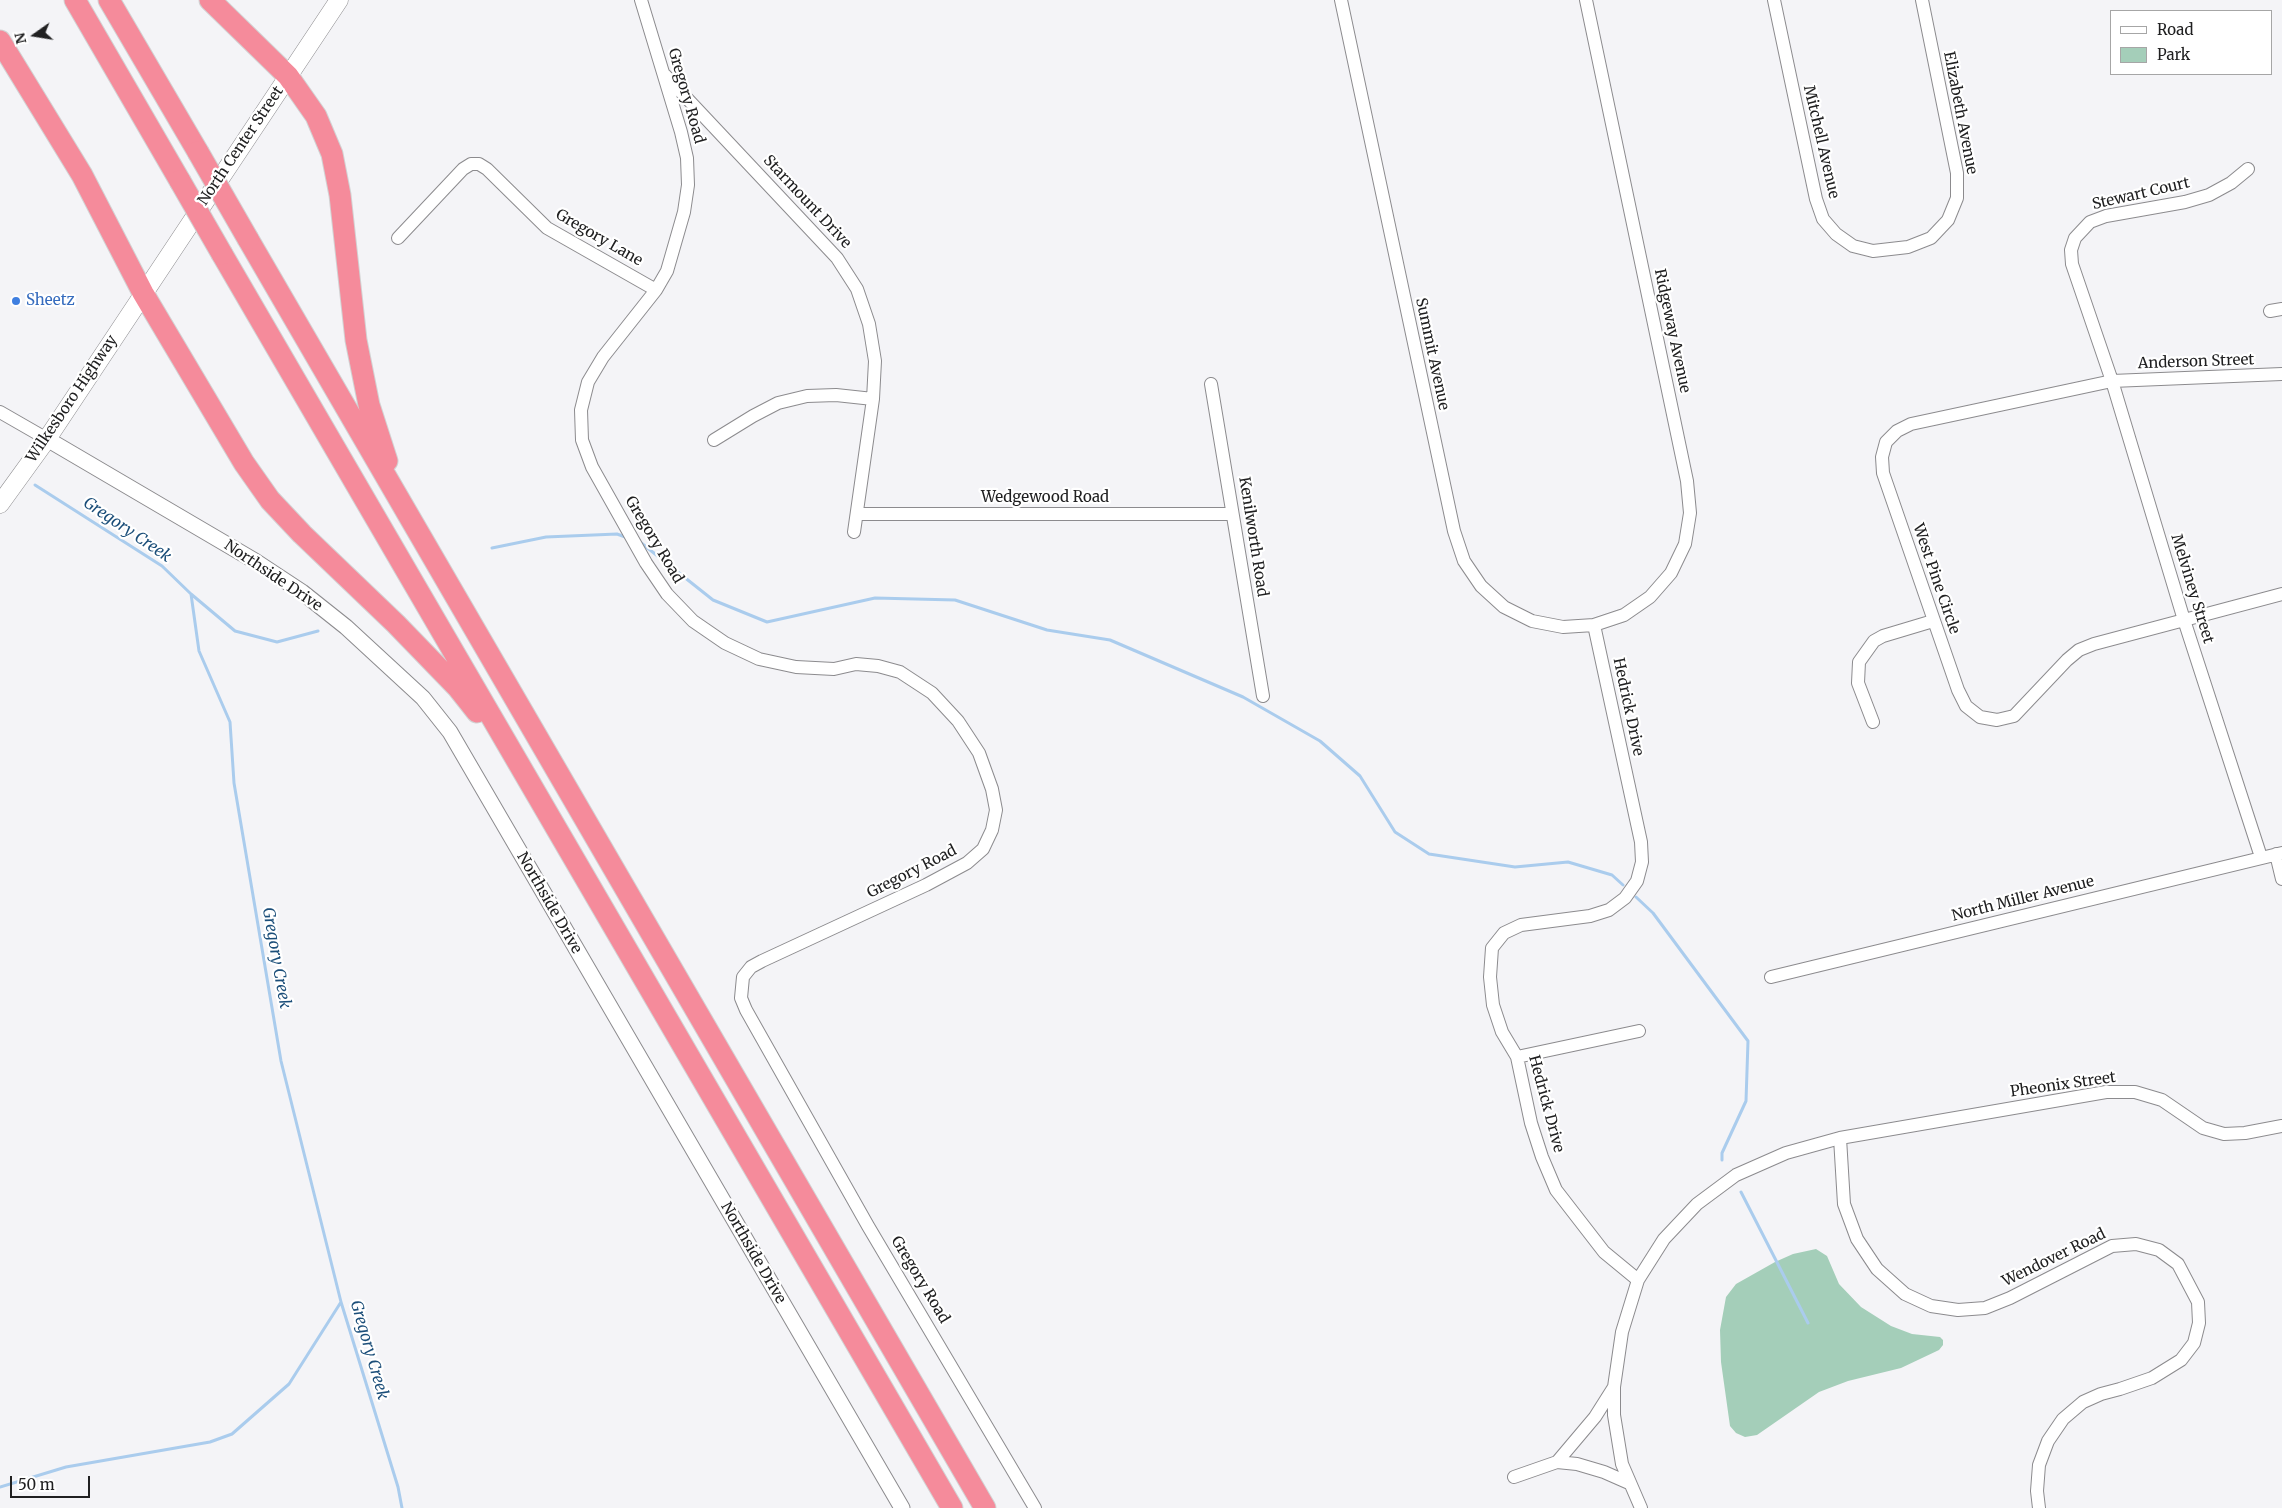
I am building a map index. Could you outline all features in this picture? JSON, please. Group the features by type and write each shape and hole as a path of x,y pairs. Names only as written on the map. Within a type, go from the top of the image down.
{"highway":[{"path":"75,0 952,1508"},
{"path":"109,0 985,1508"},
{"path":"210,0 288,76 316,116 332,154 340,195 356,340 369,405 390,469 417,530"},
{"path":"0,42 82,175 143,292 244,463 270,500 458,688 513,758 560,833"}],"main road":[{"name":"North Center Street","path":"143,292 339,0"},
{"name":"Wilkesboro Highway","path":"0,504 47,439 143,292"}],"street":[{"name":"Gregory Road","path":"641,0 681,132 687,158 688,185 674,251 667,271 656,290 602,357 588,382 580,410 582,440 592,467 646,563 667,594 701,627 724,643 759,659 796,667 834,669 856,664 878,666 900,672 932,694 958,721 979,754 992,789 996,810 992,830 982,849 967,862 926,885 751,967 742,976 741,998 863,1217 1035,1508"},
{"name":"Summit Avenue","path":"1341,0 1454,531 1464,561 1481,586 1504,607 1525,617 1563,627 1594,625"},
{"name":"Ridgeway Avenue","path":"1586,0 1687,482 1690,513 1685,544 1666,580 1650,597 1624,615 1594,625"},
{"name":"Mitchell Avenue","path":"1774,0 1816,199 1823,218 1836,234 1853,246 1873,251 1886,251"},
{"name":"Elizabeth Avenue","path":"1886,251 1908,247 1931,238 1948,220 1957,198 1957,174 1922,0"},
{"name":"Starmount Drive","path":"662,71 837,258 857,289 870,324 875,361 873,399 854,532"},
{"name":"Gregory Lane","path":"398,238 463,169 471,164 480,164 547,228 656,290"},
{"name":"Stewart Court","path":"2094,330 2072,264 2071,250 2075,238 2090,222 2106,216 2185,202 2209,195 2231,183 2248,169"},
{"name":"Melviney Street","path":"2094,330 2112,381 2184,620 2260,857"},
{"name":"Anderson Street","path":"2112,381 2282,374"},
{"name":"West Pine Circle","path":"2112,381 1911,424 1897,430 1886,442 1882,457 1883,473 1933,621 1958,690 1966,706 1980,717 1997,720 2014,716 2079,650 2094,644 2282,594"},
{"name":"Kenilworth Road","path":"1211,384 1262,696"},
{"path":"714,440 752,416 778,403 807,396 836,395 873,399"},
{"path":"0,412 47,439"},
{"name":"Northside Drive","path":"47,439 246,556 302,592 346,628 423,698 450,732 902,1508"},
{"name":"Wedgewood Road","path":"857,514 1232,514"},
{"path":"1873,722 1858,683 1858,669 1862,657 1874,640 1933,621"},
{"name":"Hedrick Drive","path":"1594,625 1641,842 1642,862 1637,881 1625,898 1609,910 1590,916 1521,925 1504,933 1492,948 1490,977 1493,1005 1502,1032 1517,1057 1531,1123 1542,1157 1556,1190 1604,1252 1638,1280"},
{"path":"2279,853 2282,879"},
{"name":"North Miller Avenue","path":"1771,977 2279,853"},
{"path":"1517,1057 1639,1031"},
{"name":"Pheonix Street","path":"1614,1387 1622,1332 1638,1280 1664,1239 1698,1204 1736,1175 1786,1153 1840,1138 2106,1092 2135,1092 2162,1100 2203,1128 2224,1134 2245,1133 2282,1126"},
{"name":"Wendover Road","path":"1840,1138 1844,1204 1856,1239 1877,1269 1905,1294 1931,1306 1958,1310 1985,1308 2010,1298 2112,1246 2136,1244 2159,1250 2178,1264 2198,1302 2199,1323 2194,1343 2181,1360 2152,1378 2120,1390 2101,1394 2083,1402 2063,1419 2048,1441 2039,1465 2036,1491 2039,1508"},
{"path":"1557,1462 1595,1417 1614,1387"},
{"path":"1614,1387 1617,1443 1629,1483 1641,1508"},
{"path":"1514,1477 1557,1462 1577,1464 1604,1472 1629,1483"}],"green space":[{"path":"1816,1249 1827,1256 1839,1284 1861,1307 1891,1326 1912,1334 1940,1337 1943,1340 1943,1345 1939,1350 1901,1368 1848,1381 1819,1392 1757,1435 1745,1437 1736,1433 1730,1426 1721,1362 1720,1330 1726,1297 1736,1284 1775,1262 1793,1254"}],"waterway":[{"name":"Gregory Creek","path":"35,485 162,566 191,594 199,651 230,722 234,783 281,1061 341,1302 398,1487 402,1508"},
{"path":"492,548 546,537 617,534 628,538"},
{"path":"640,542 713,600 767,622 875,598 955,600 1047,630 1110,640 1243,697 1320,741 1360,776 1395,832 1429,854 1515,867 1568,862 1612,875 1623,885"},
{"path":"191,594 235,631 277,642 318,631"},
{"path":"1636,897 1653,913 1748,1041 1746,1101 1722,1153 1722,1160"},
{"path":"1741,1192 1808,1323"},
{"path":"0,1487 66,1467 210,1442 232,1434 289,1384 341,1302"}],"place":[{"name":"Sheetz","path":"16,301"}]}
